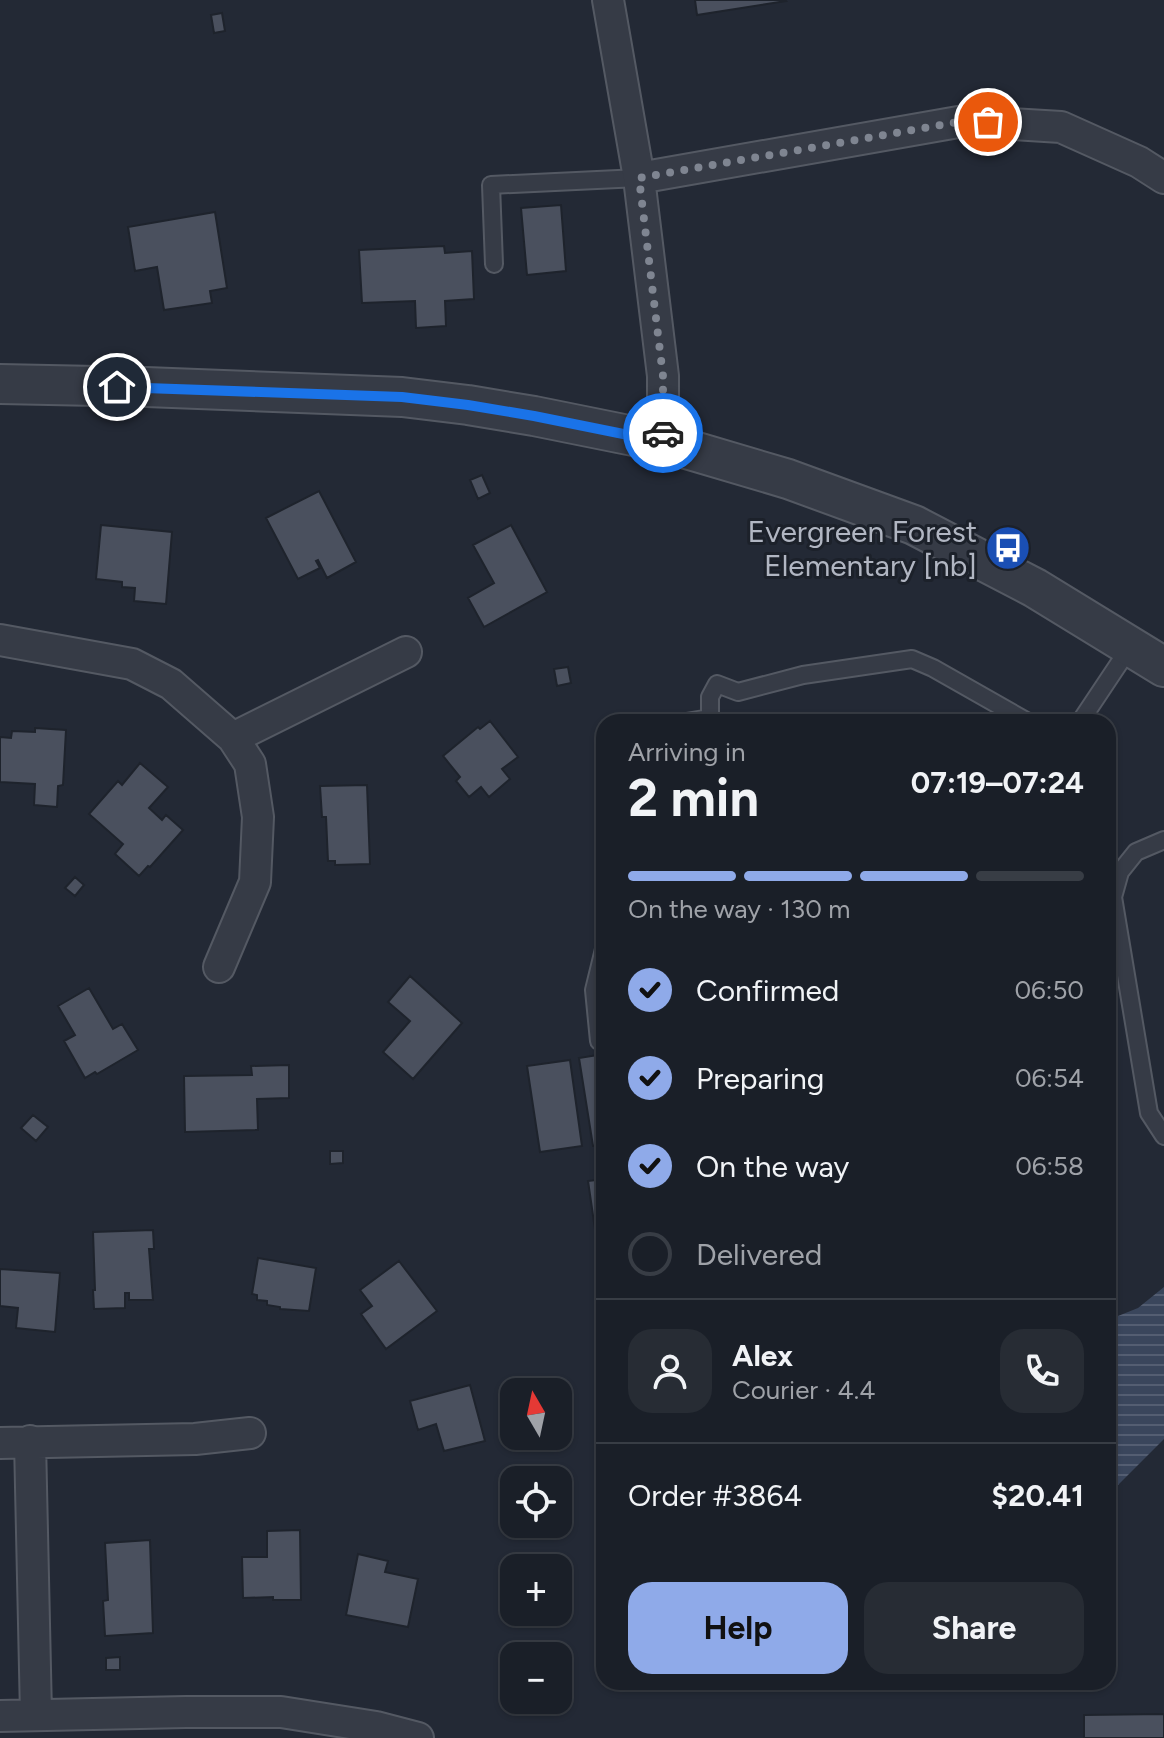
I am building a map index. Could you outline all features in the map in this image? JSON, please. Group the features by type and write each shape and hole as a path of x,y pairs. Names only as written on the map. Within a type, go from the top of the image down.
{"street":[{"path":"608,0 639,178 663,376 663,442"},
{"path":"639,178 964,121 1061,127 1139,162 1164,178"},
{"path":"0,384 402,397 534,416 663,442 788,479 914,525 1035,588 1164,667"},
{"path":"0,640 132,664 171,684 233,738 250,764 258,817 255,882 219,967"},
{"path":"233,738 406,652"},
{"path":"36,1715 15,1442 195,1439 250,1433"},
{"path":"0,1716 281,1712 376,1727 418,1738"}],"lane":[{"path":"494,264 491,185 639,178"},
{"path":"1085,714 1131,646"},
{"path":"710,714 710,697 717,684 738,692 803,675 912,659 1014,714"},
{"path":"1116,886 1120,872 1136,852 1164,840"},
{"path":"1116,915 1149,1113 1164,1136"},
{"path":"596,982 596,1010"}],"water":[{"path":"1164,1287 1164,1439 1116,1487 1116,1317 1138,1308"}],"building":[{"path":"695,0 785,0 786,1 697,15"},
{"path":"222,13 225,31 214,33 211,15"},
{"path":"561,205 566,271 527,275 521,208"},
{"path":"215,212 227,288 210,291 212,303 164,310 157,267 135,271 128,227"},
{"path":"444,246 445,253 472,251 474,299 445,301 446,326 416,328 415,301 362,303 359,250"},
{"path":"482,475 490,493 478,499 470,480"},
{"path":"319,491 356,562 327,578 318,560 320,568 298,579 266,518"},
{"path":"101,525 172,532 166,604 134,601 135,588 122,587 122,582 96,579"},
{"path":"511,525 547,592 484,627 468,598 494,583 473,545"},
{"path":"568,667 571,683 557,686 554,669"},
{"path":"490,721 518,757 502,769 510,779 489,797 481,787 469,797 456,781 460,777 443,756"},
{"path":"35,728 66,730 63,785 58,786 57,807 34,805 35,784 0,782 0,737 11,738 12,731 35,732"},
{"path":"140,763 168,787 149,808 162,820 166,815 183,830 139,876 115,854 123,844 89,814 118,781 122,785"},
{"path":"367,785 370,864 335,865 335,861 328,861 326,817 322,817 320,786"},
{"path":"75,877 84,885 75,896 65,888"},
{"path":"410,976 462,1023 413,1079 383,1052 410,1021 388,1002"},
{"path":"89,988 113,1029 122,1024 138,1050 85,1078 64,1041 75,1035 58,1006"},
{"path":"596,1055 596,1146 593,1146 579,1058"},
{"path":"570,1060 582,1146 540,1152 527,1066"},
{"path":"289,1065 289,1098 257,1099 258,1130 185,1132 184,1076 252,1075 251,1066"},
{"path":"33,1115 48,1127 36,1141 21,1128"},
{"path":"330,1151 343,1151 343,1163 330,1164"},
{"path":"596,1180 596,1236 588,1181"},
{"path":"153,1230 154,1249 149,1249 153,1300 129,1300 129,1293 125,1293 125,1308 94,1309 93,1232"},
{"path":"258,1258 316,1268 309,1311 280,1309 267,1305 267,1301 257,1300 257,1295 252,1294"},
{"path":"399,1261 437,1311 386,1349 361,1314 372,1306 360,1290"},
{"path":"0,1269 60,1273 55,1332 16,1328 18,1308 0,1306"},
{"path":"470,1385 485,1441 444,1451 436,1424 418,1430 410,1401"},
{"path":"300,1530 301,1600 243,1598 242,1557 267,1557 267,1531"},
{"path":"150,1540 153,1633 105,1636 103,1601 108,1600 105,1543"},
{"path":"358,1554 388,1561 385,1572 418,1579 408,1627 346,1615"},
{"path":"120,1657 120,1670 106,1670 106,1658"},
{"path":"1164,1714 1164,1738 1084,1738 1084,1715"}],"way so far":[{"path":"663,433 663,376 639,178 964,121 988,122"}],"place":[{"name":"Evergreen Forest Elementary [nb]","path":"1008,548"}],"route":[{"path":"117,387 402,397 534,416 663,442 663,433"}]}
